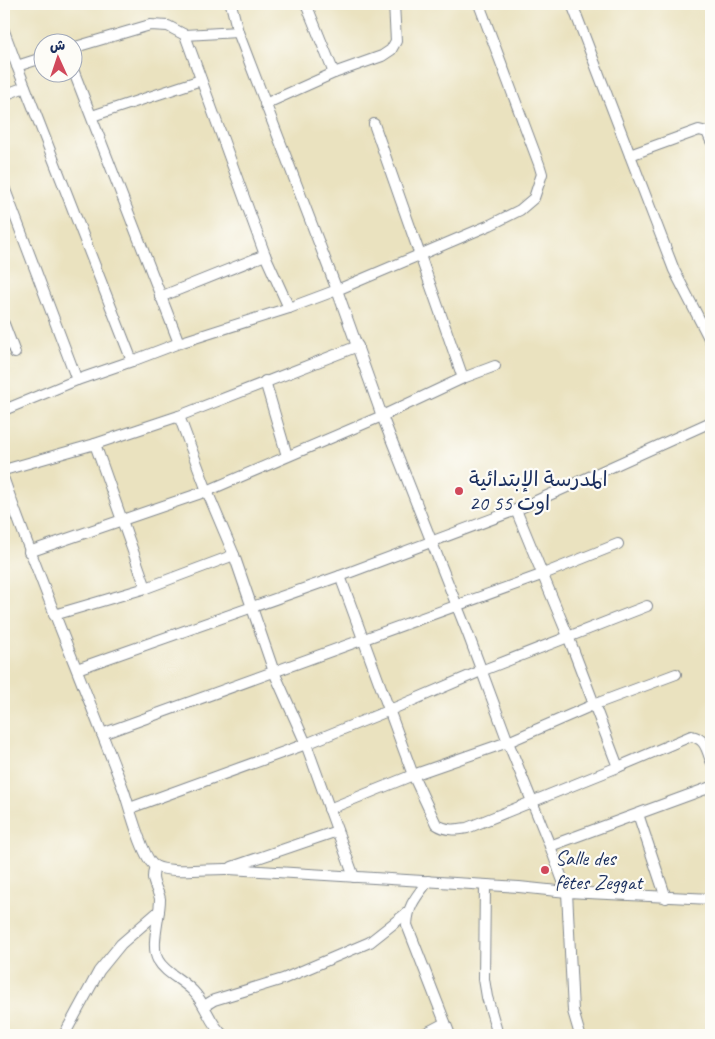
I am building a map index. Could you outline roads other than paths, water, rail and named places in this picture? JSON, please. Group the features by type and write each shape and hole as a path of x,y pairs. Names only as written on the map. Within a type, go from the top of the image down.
{"street":[{"path":"231,4 238,32 337,290 382,416 567,892 573,1011 580,1035"},
{"path":"306,4 334,73"},
{"path":"266,104 334,73 382,56 391,50 396,41 394,4"},
{"path":"4,410 77,380 179,343 337,290 490,226 520,210 534,198 540,185 542,174 479,4"},
{"path":"572,4 674,270 711,342"},
{"path":"82,45 150,25 168,26 185,34 238,32"},
{"path":"4,31 132,361"},
{"path":"185,34 265,255 288,308"},
{"path":"17,66 32,61"},
{"path":"92,116 202,80"},
{"path":"78,82 179,343"},
{"path":"4,95 25,87"},
{"path":"374,124 463,378"},
{"path":"630,155 699,130 706,132 711,141"},
{"path":"4,187 77,380"},
{"path":"160,297 265,255"},
{"path":"4,324 15,353"},
{"path":"4,470 95,444 179,416 358,346"},
{"path":"29,552 207,491 382,416 463,378 495,366"},
{"path":"265,381 287,456"},
{"path":"179,416 207,491 234,555 274,672 306,744 354,877"},
{"path":"77,669 340,576 516,510 711,422"},
{"path":"95,444 146,588"},
{"path":"4,480 29,552 77,669 130,808 145,854 155,866 172,869 226,869 428,881 567,892 711,899"},
{"path":"516,510 541,575 568,636 618,767"},
{"path":"102,734 457,606 618,544"},
{"path":"54,616 146,588 234,555"},
{"path":"340,576 413,775 436,824 443,829 467,828 691,736 698,737 705,744 711,762"},
{"path":"130,808 306,744 481,671 647,606"},
{"path":"329,809 413,775 508,742 593,705 676,674"},
{"path":"550,846 711,787"},
{"path":"638,814 666,898"},
{"path":"226,869 337,831"},
{"path":"155,866 153,877 160,897 158,923 154,938 157,959 164,968 194,992 209,1017 223,1035"},
{"path":"428,881 415,898 408,912 407,925 450,1035"},
{"path":"485,885 484,978 487,997 498,1035"},
{"path":"64,1035 99,971 121,944 159,910"},
{"path":"204,1006 214,1000 283,979 370,942 408,912"},
{"path":"422,1035 445,1023"}],"place":[{"name":"المدرسة الإبتدائية 20 اوت 55","path":"459,491"},
{"name":"Salle des fêtes Zeggat","path":"545,870"}]}
